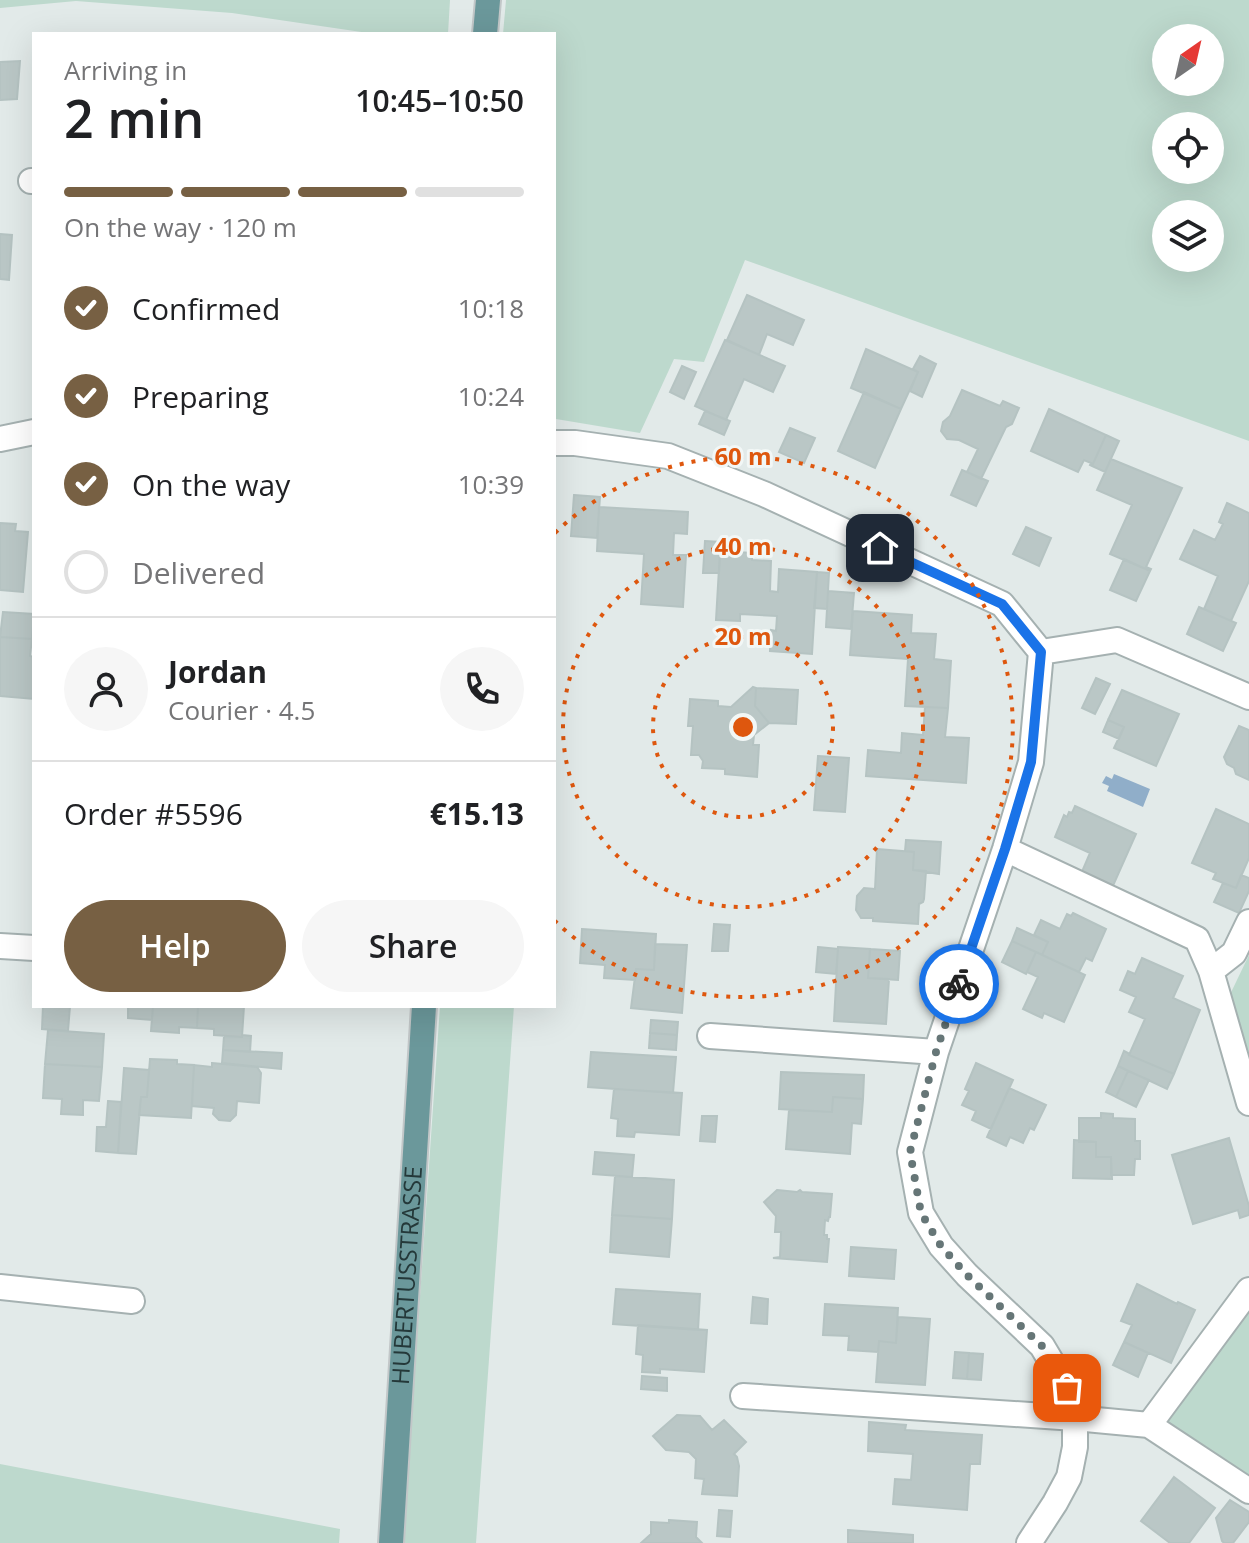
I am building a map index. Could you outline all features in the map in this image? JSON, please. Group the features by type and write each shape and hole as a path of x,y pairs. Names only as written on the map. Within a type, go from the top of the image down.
{"main road":[{"path":"485,32 488,0"},
{"name":"HUBERTUSSTRASSE","path":"391,1543 424,1008"}],"street":[{"path":"0,439 32,432"},
{"path":"556,443 668,456 764,494 1002,604 1041,652 1031,762 936,1052 910,1152 921,1213 941,1246 1042,1346 1067,1388 1075,1418 1075,1447 1069,1477 1029,1543"},
{"path":"1041,652 1117,640 1249,697"},
{"path":"1005,849 1197,939 1211,971 1249,1103"},
{"path":"1211,971 1234,953 1249,922"},
{"path":"0,946 32,948"},
{"path":"710,1036 936,1052"},
{"path":"0,1287 132,1301"},
{"path":"1149,1425 1249,1290"},
{"path":"743,1396 1149,1425 1249,1491"}],"green space":[{"path":"0,0 450,0 448,32 361,32 232,13 76,1 0,8"},
{"path":"506,0 1249,0 1249,441 745,260 704,362 674,359 640,433 556,419 556,32 503,32"},
{"path":"1249,955 1249,1095 1224,1007"},
{"path":"440,1008 514,1008 476,1543 403,1543"},
{"path":"1249,1307 1249,1480 1164,1422"},
{"path":"0,1464 340,1529 339,1543 0,1543"}],"water":[{"path":"1114,774 1150,789 1143,807 1107,791 1109,786 1102,783 1106,776 1112,779"}],"building":[{"path":"20,61 17,99 0,100 0,62"},
{"path":"0,234 12,235 9,280 0,279"},
{"path":"747,295 804,320 793,345 767,334 759,355 727,340"},
{"path":"725,340 785,366 773,392 744,379 726,420 695,406"},
{"path":"866,349 918,372 901,409 851,388"},
{"path":"920,356 936,364 922,397 910,391 918,372 913,369"},
{"path":"682,366 696,372 684,399 670,392"},
{"path":"962,390 1000,406 1003,401 1019,408 1012,424 1006,427 981,479 967,472 978,449 959,440 947,439 941,431"},
{"path":"864,392 901,409 875,468 838,451"},
{"path":"1049,409 1106,435 1092,466 1084,460 1078,472 1031,451"},
{"path":"705,411 730,421 724,435 699,424"},
{"path":"790,428 815,438 804,463 779,452"},
{"path":"1106,435 1119,441 1105,472 1092,466"},
{"path":"1111,459 1182,488 1146,567 1150,571 1110,554 1132,505 1097,490"},
{"path":"962,470 988,481 976,506 951,495"},
{"path":"574,495 600,497 597,538 571,536"},
{"path":"1227,503 1249,513 1249,581 1231,621 1204,609 1218,576 1180,559 1194,530 1215,540 1223,524 1219,522"},
{"path":"599,507 688,512 687,534 674,533 673,555 686,555 683,607 641,604 644,554 597,551"},
{"path":"0,523 16,524 15,531 28,532 23,592 0,590"},
{"path":"1026,527 1051,538 1039,566 1013,554"},
{"path":"705,541 721,542 719,573 703,573"},
{"path":"720,551 752,553 752,560 771,561 770,591 778,592 779,569 817,572 812,654 770,651 771,630 776,631 777,616 740,614 740,621 716,620"},
{"path":"1124,559 1150,571 1136,601 1110,590"},
{"path":"817,572 829,573 827,609 814,608"},
{"path":"828,591 854,593 851,629 826,627"},
{"path":"1199,607 1236,623 1223,651 1187,634"},
{"path":"853,611 912,615 911,633 936,634 934,659 951,661 948,708 905,706 908,659 850,655"},
{"path":"3,612 32,614 32,639 0,637"},
{"path":"0,637 32,639 32,699 0,696"},
{"path":"1096,678 1110,684 1095,714 1082,708"},
{"path":"753,687 756,688 755,706 769,723 754,735 753,745 759,745 757,777 725,774 725,769 702,768 703,761 699,755 691,755 693,726 688,726 690,699 718,701 718,706 731,707"},
{"path":"756,688 798,690 796,724 769,723 755,706"},
{"path":"1122,690 1179,714 1156,766 1114,748 1124,727 1108,720"},
{"path":"925,707 948,708 945,737 969,738 966,783 866,776 868,750 901,753 902,733 923,735"},
{"path":"1108,720 1124,727 1119,739 1103,732"},
{"path":"1239,726 1249,730 1249,780 1236,774 1224,757"},
{"path":"818,756 849,758 845,812 814,810"},
{"path":"1075,806 1136,834 1112,888 1081,874 1090,853 1055,837 1064,815 1067,817 1069,812 1072,813"},
{"path":"1216,809 1249,824 1249,858 1236,888 1213,879 1216,873 1192,863"},
{"path":"906,840 941,842 939,874 913,870 914,852 905,851"},
{"path":"877,849 914,852 913,870 926,871 918,924 873,921 873,918 861,918 856,910 857,896 864,888 875,889"},
{"path":"1241,875 1249,878 1249,891 1239,913 1214,902 1223,883 1236,888"},
{"path":"1073,913 1106,929 1092,961 1086,958 1079,972 1042,955 1048,942 1034,935 1041,920 1060,929 1067,914 1071,916"},
{"path":"714,924 730,925 728,951 712,951"},
{"path":"1017,928 1048,942 1042,955 1012,941"},
{"path":"582,929 656,934 654,970 636,969 635,980 604,978 605,965 580,963"},
{"path":"1012,941 1036,952 1026,974 1002,962"},
{"path":"655,944 687,945 682,1013 631,1008 636,969 654,970"},
{"path":"818,947 838,949 836,974 816,972"},
{"path":"838,947 870,949 868,978 889,979 886,1024 834,1021"},
{"path":"870,949 900,951 898,980 868,978"},
{"path":"1036,952 1085,975 1064,1022 1044,1013 1042,1018 1023,1009 1038,977 1027,972"},
{"path":"1142,958 1183,976 1173,998 1200,1010 1174,1074 1129,1055 1145,1019 1129,1012 1136,997 1120,990 1128,971 1135,974"},
{"path":"43,1008 70,1008 68,1031 42,1029"},
{"path":"128,1008 153,1008 152,1020 128,1018"},
{"path":"153,1008 198,1008 197,1028 179,1027 179,1033 151,1031"},
{"path":"198,1008 244,1008 242,1037 214,1035 214,1029 197,1028"},
{"path":"651,1020 678,1022 677,1035 650,1033"},
{"path":"48,1030 104,1034 102,1067 45,1064"},
{"path":"650,1033 677,1035 676,1050 649,1048"},
{"path":"224,1036 251,1036 250,1052 223,1050"},
{"path":"223,1050 282,1053 281,1069 222,1063"},
{"path":"1124,1051 1174,1074 1167,1089 1118,1066"},
{"path":"591,1052 676,1057 673,1093 588,1087"},
{"path":"150,1059 177,1060 177,1064 194,1065 191,1118 139,1115 141,1097 147,1097"},
{"path":"212,1063 257,1067 261,1073 259,1103 237,1101 236,1115 230,1121 219,1120 213,1114 214,1108 192,1106 194,1065 212,1067"},
{"path":"976,1063 1013,1080 991,1129 972,1120 976,1111 962,1105"},
{"path":"45,1064 102,1067 99,1101 83,1100 83,1115 61,1114 62,1099 43,1098"},
{"path":"1118,1066 1128,1071 1116,1097 1106,1092"},
{"path":"124,1068 149,1070 147,1097 141,1097 136,1154 118,1153"},
{"path":"1128,1071 1149,1080 1136,1107 1116,1097"},
{"path":"781,1072 864,1075 863,1099 833,1097 832,1112 779,1109"},
{"path":"1009,1088 1046,1105 1034,1130 1030,1128 1023,1143 1010,1137 1006,1146 987,1137"},
{"path":"614,1089 682,1093 679,1135 635,1132 634,1137 617,1136 618,1119 611,1118"},
{"path":"833,1097 863,1099 861,1124 852,1123 850,1154 786,1149 789,1110 832,1112"},
{"path":"108,1101 121,1102 118,1153 96,1151 97,1127 106,1127"},
{"path":"1101,1113 1113,1114 1113,1118 1135,1119 1135,1141 1140,1141 1140,1159 1135,1159 1134,1175 1111,1175 1111,1157 1096,1157 1096,1142 1079,1142 1079,1118 1101,1118"},
{"path":"702,1116 717,1116 715,1142 700,1141"},
{"path":"1229,1138 1249,1215 1240,1218 1238,1210 1193,1224 1172,1155"},
{"path":"1074,1140 1096,1142 1096,1157 1111,1157 1112,1179 1073,1178"},
{"path":"595,1152 634,1155 632,1177 593,1174"},
{"path":"615,1176 674,1180 672,1219 612,1215"},
{"path":"777,1190 832,1194 830,1217 828,1221 825,1220 824,1235 829,1239 827,1262 773,1258 780,1257 781,1232 775,1232 776,1216 764,1202"},
{"path":"612,1215 672,1219 669,1257 610,1252"},
{"path":"851,1247 896,1250 894,1279 849,1276"},
{"path":"1137,1284 1195,1310 1171,1363 1124,1342 1132,1325 1121,1321"},
{"path":"616,1289 700,1294 698,1330 613,1324"},
{"path":"753,1297 768,1299 767,1324 751,1323"},
{"path":"825,1304 898,1308 896,1343 879,1341 878,1352 848,1350 849,1336 823,1335"},
{"path":"898,1317 930,1319 925,1385 876,1382 879,1341 896,1343"},
{"path":"638,1325 707,1330 704,1372 660,1369 660,1373 642,1372 643,1355 636,1354"},
{"path":"1124,1342 1148,1353 1138,1377 1113,1365"},
{"path":"955,1352 969,1353 967,1379 953,1378"},
{"path":"969,1353 983,1354 981,1380 967,1379"},
{"path":"642,1376 667,1378 667,1391 641,1389"},
{"path":"677,1415 700,1416 712,1430 724,1420 746,1442 734,1454 739,1466 737,1496 702,1494 704,1479 695,1478 696,1459 689,1452 666,1450 653,1436"},
{"path":"869,1422 906,1425 905,1430 982,1435 980,1464 970,1464 967,1510 893,1504 895,1479 911,1480 913,1454 868,1451"},
{"path":"1174,1477 1215,1508 1189,1543 1170,1543 1141,1521"},
{"path":"1230,1500 1249,1512 1249,1522 1233,1543 1224,1543 1216,1518"},
{"path":"719,1510 732,1511 730,1537 717,1536"},
{"path":"669,1520 697,1522 696,1537 702,1543 641,1543 651,1534 651,1522 669,1523"},
{"path":"848,1530 913,1535 913,1543 848,1543"}],"way so far":[{"path":"959,984 936,1052 910,1152 921,1213 941,1246 967,1275 1042,1346 1067,1388"}],"route":[{"path":"880,548 1002,604 1041,652 1031,762 959,984"}]}
